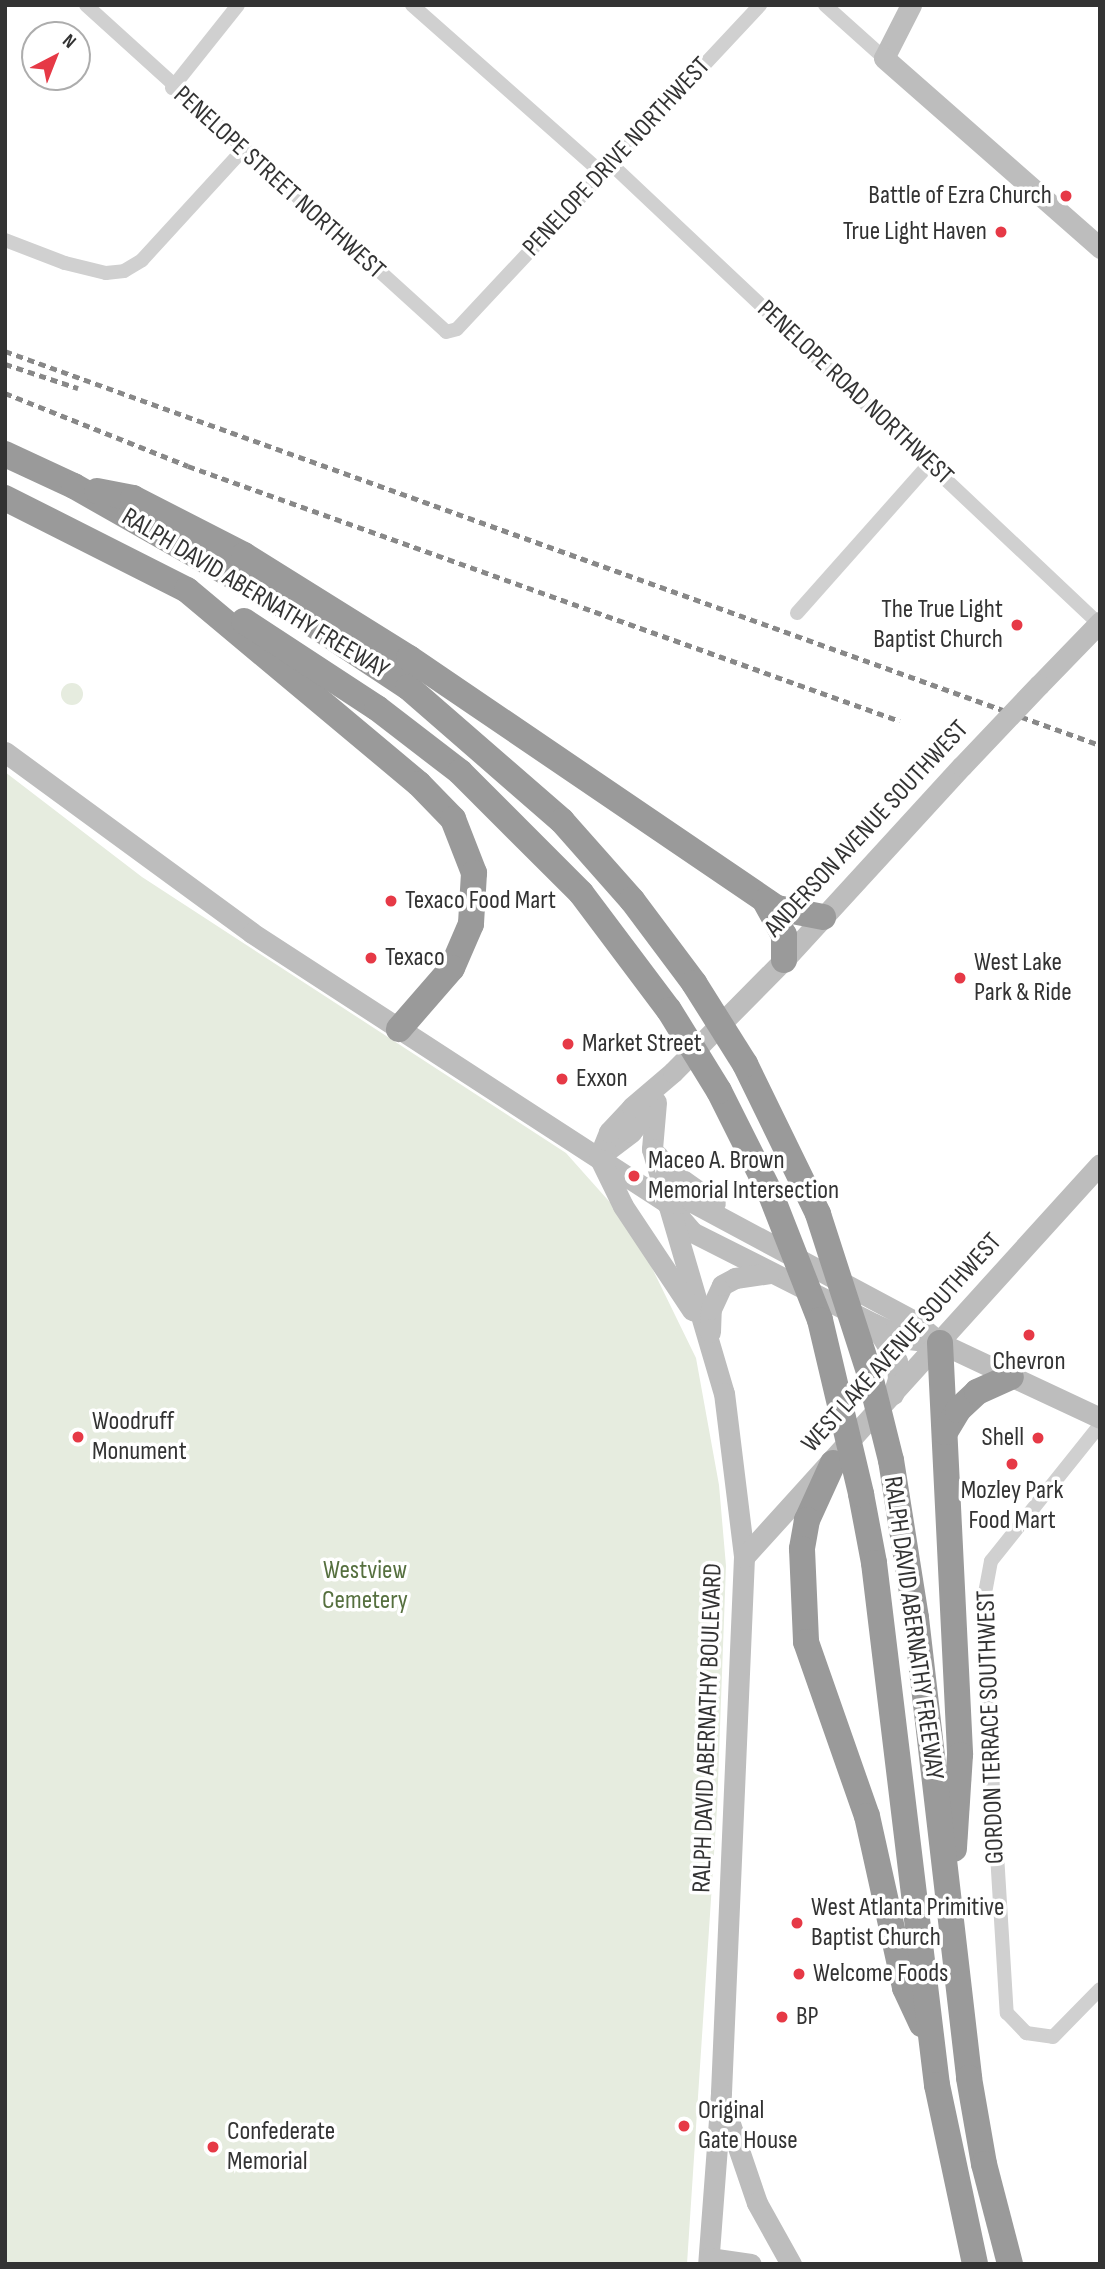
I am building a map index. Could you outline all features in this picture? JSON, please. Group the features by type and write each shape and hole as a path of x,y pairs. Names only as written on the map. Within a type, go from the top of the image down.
{"highway":[{"name":"RALPH DAVID ABERNATHY FREEWAY","path":"5,454 74,486 282,604 366,658 453,722 562,821 632,900 694,983 745,1064 818,1214 869,1372 891,1460 916,1618 969,2078 984,2164 1010,2264"},
{"path":"74,486 133,498 244,555 410,658 765,900 788,913 824,917"},
{"path":"5,498 187,590 419,784 461,832 476,887 465,947 399,1030"},
{"name":"RALPH DAVID ABERNATHY FREEWAY","path":"187,590 322,670 460,772 581,893 669,1010 719,1091 771,1195 820,1320 861,1494 876,1576 931,2043 947,2142 975,2264"},
{"path":"765,900 784,935 784,960"},
{"path":"940,1343 960,1755 951,1907"},
{"path":"945,1432 958,1410 977,1392 1011,1377"},
{"path":"833,1463 807,1520 802,1549 806,1643 870,1828 905,1988 931,2043"}],"main road":[{"path":"911,5 884,58 1100,248"},
{"name":"ANDERSON AVENUE SOUTHWEST","path":"599,1157 609,1132 673,1073 784,960 1099,622"},
{"path":"5,752 204,900 667,1203 692,1231 874,1324 909,1339 940,1343"},
{"name":"ANDERSON AVENUE SOUTHWEST","path":"599,1157 631,1132 656,1102 673,1073"},
{"path":"656,1102 652,1149 670,1171 716,1204 919,1312 940,1343"},
{"name":"RALPH DAVID ABERNATHY BOULEVARD","path":"652,1149 709,1338 735,1458 744,1557 721,2094 708,2261"},
{"path":"599,1157 624,1206 709,1338"},
{"name":"WEST LAKE AVENUE SOUTHWEST","path":"744,1557 833,1463 1100,1164"},
{"path":"667,1203 692,1202 914,1321 940,1343 1100,1418"},
{"path":"709,1338 711,1309 722,1284 735,1278 770,1273"},
{"path":"874,1324 897,1361 898,1379 893,1394"},
{"path":"721,2094 757,2203 791,2264"},
{"path":"716,2176 745,2172"},
{"path":"708,2261 751,2264"}],"street":[{"name":"PENELOPE STREET NORTHWEST","path":"86,5 172,88 440,329 457,329 475,309"},
{"path":"172,88 238,5"},
{"name":"PENELOPE DRIVE NORTHWEST","path":"475,309 760,5"},
{"path":"825,5 884,58"},
{"name":"PENELOPE ROAD NORTHWEST","path":"415,6 605,168 930,463 1099,622"},
{"path":"5,240 65,262 106,273 124,271 142,260 242,150"},
{"path":"797,614 930,463"},
{"name":"GORDON TERRACE SOUTHWEST","path":"1100,1425 991,1561 982,1609 1004,1998 1014,2024 1026,2033 1053,2036 1100,1989"}],"green space":[{"path":"72,683 80,686 83,694 80,702 72,705 64,702 61,694 64,686"},
{"name":"Westview Cemetery","path":"5,772 142,877 566,1153 632,1227 696,1358 719,1485 726,1566 717,1808 687,2264 5,2264"}],"railway":[{"path":"5,351 1100,745"},
{"path":"5,364 78,388"},
{"path":"5,393 188,466 900,721"}],"place":[{"name":"Battle of Ezra Church","path":"1066,196"},
{"name":"True Light Haven","path":"1001,232"},
{"name":"The True Light Baptist Church","path":"1017,625"},
{"name":"Texaco Food Mart","path":"391,901"},
{"name":"Texaco","path":"371,958"},
{"name":"West Lake Park & Ride","path":"960,978"},
{"name":"Market Street","path":"568,1044"},
{"name":"Exxon","path":"562,1079"},
{"name":"Maceo A. Brown Memorial Intersection","path":"634,1176"},
{"name":"Chevron","path":"1029,1335"},
{"name":"Woodruff Monument","path":"78,1437"},
{"name":"Shell","path":"1038,1438"},
{"name":"Mozley Park Food Mart","path":"1012,1464"},
{"name":"West Atlanta Primitive Baptist Church","path":"797,1923"},
{"name":"Welcome Foods","path":"799,1974"},
{"name":"BP","path":"782,2017"},
{"name":"Original Gate House","path":"684,2126"},
{"name":"Confederate Memorial","path":"213,2147"}]}
